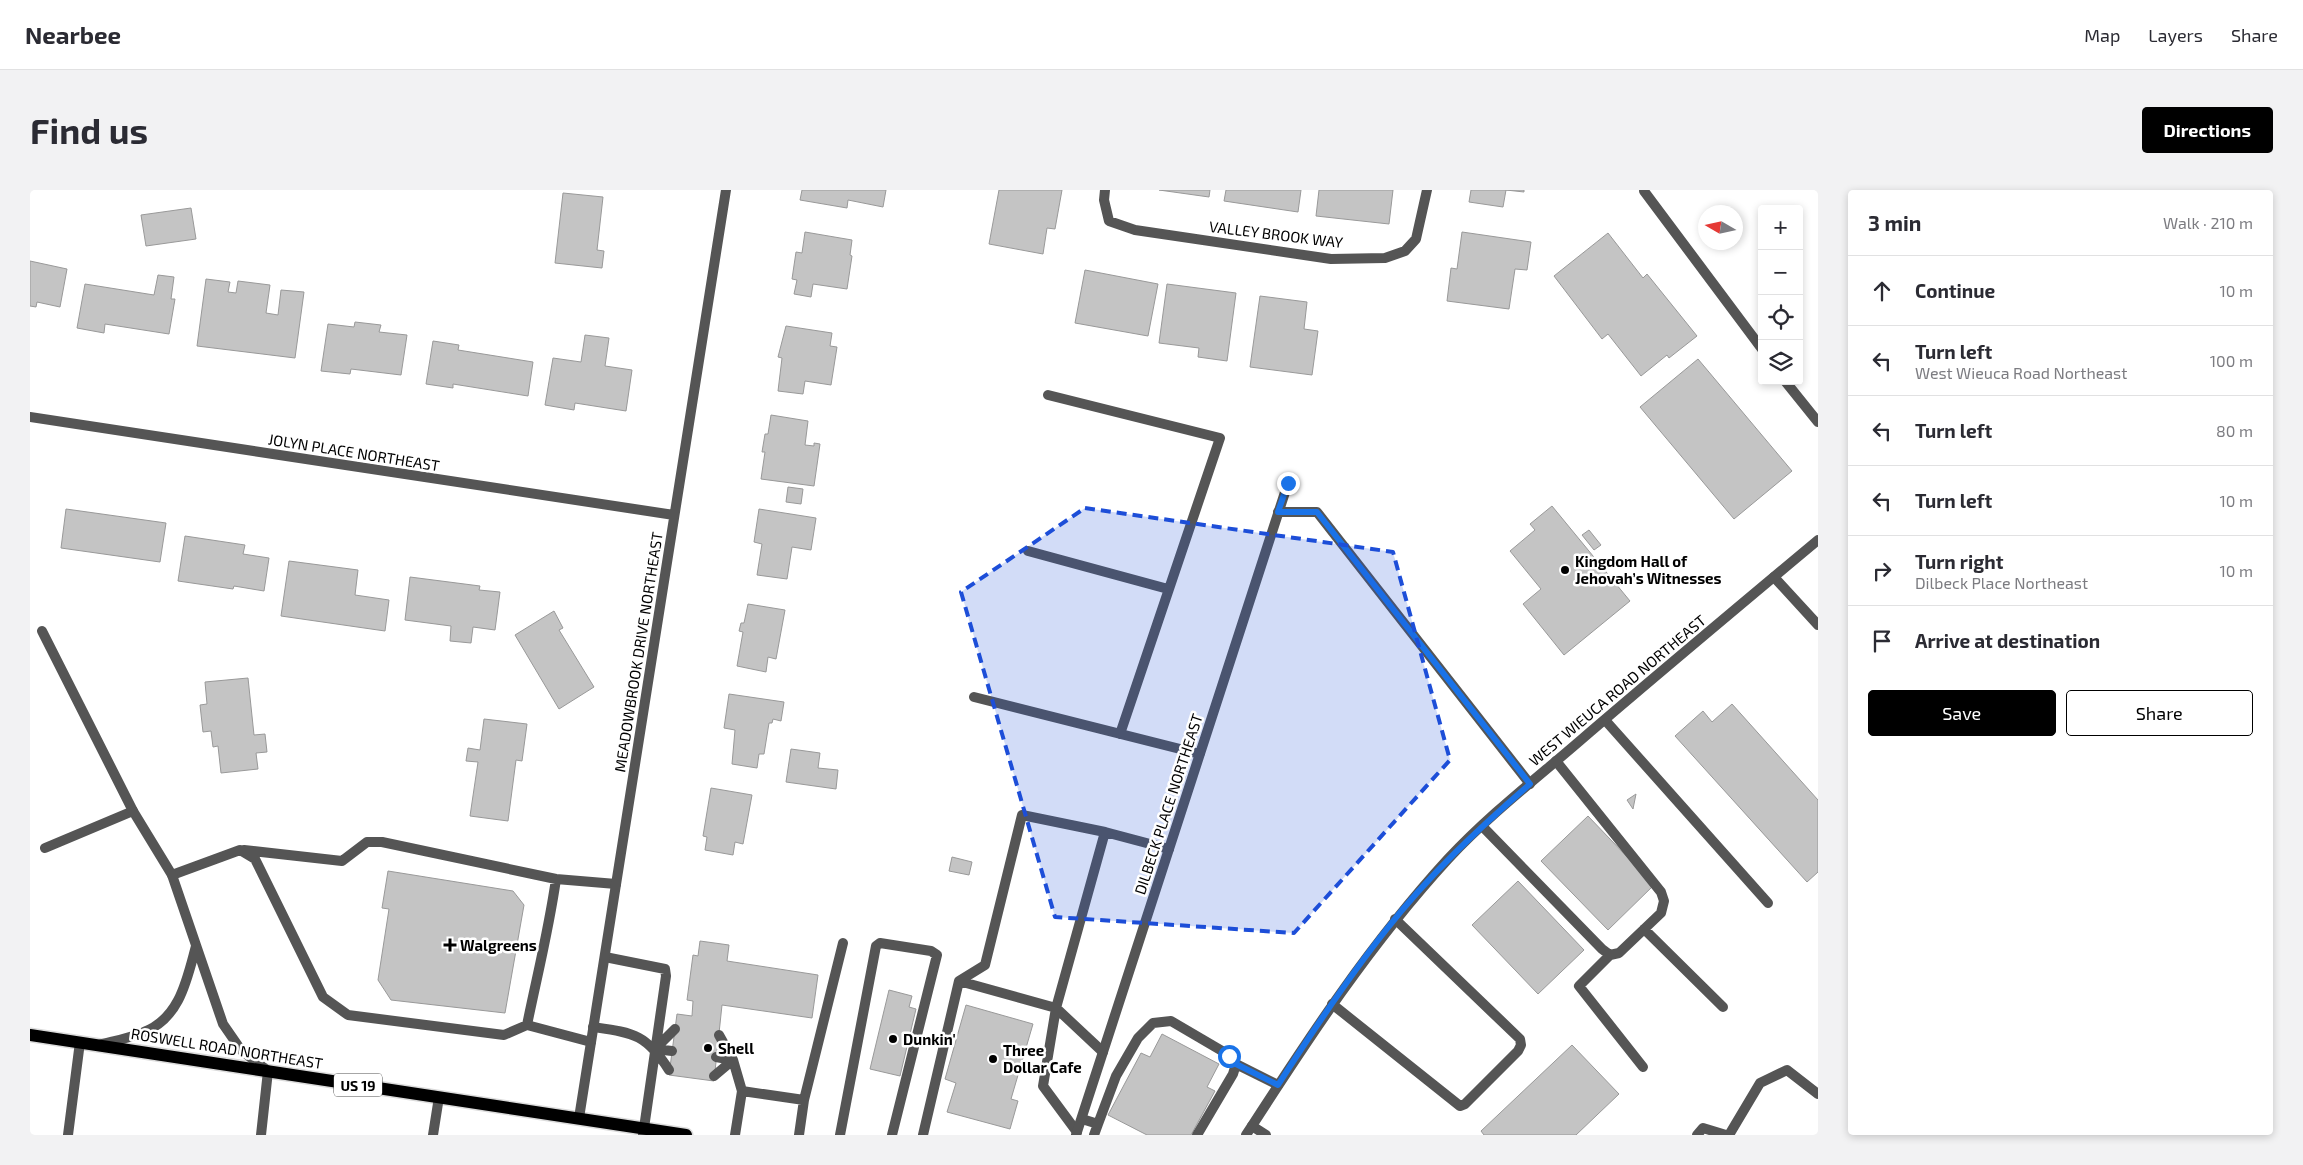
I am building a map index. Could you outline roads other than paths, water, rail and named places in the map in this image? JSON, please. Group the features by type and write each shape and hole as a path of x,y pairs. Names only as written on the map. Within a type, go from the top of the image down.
{"main road":[{"name":"ROSWELL ROAD NORTHEAST","path":"30,1035 579,1118 644,1132 686,1135"}],"street":[{"name":"MEADOWBROOK DRIVE NORTHEAST","path":"579,1118 726,190"},
{"name":"VALLEY BROOK WAY","path":"1105,190 1104,200 1109,221 1135,230 1331,259 1386,258 1405,251 1416,239 1428,190"},
{"path":"1644,191 1758,345"},
{"path":"1788,385 1818,422"},
{"path":"1048,396 1220,438 1120,734"},
{"name":"JOLYN PLACE NORTHEAST","path":"30,418 674,515"},
{"name":"DILBECK PLACE NORTHEAST","path":"1077,1134 1288,483"},
{"path":"1278,512 1317,512 1530,784"},
{"name":"WEST WIEUCA ROAD NORTHEAST","path":"1249,1131 1332,1004 1395,919 1449,858 1482,826 1556,761 1818,540"},
{"path":"1028,551 1168,589"},
{"path":"1774,577 1818,625"},
{"path":"42,631 133,811 172,875 222,1024 241,1050 268,1071 261,1135"},
{"path":"974,697 1200,754"},
{"path":"1605,720 1768,903"},
{"path":"1556,761 1661,892 1664,901 1661,913 1619,953 1610,955 1579,986 1643,1066"},
{"path":"45,848 133,811"},
{"path":"923,1135 959,981 985,965 1022,815 1105,832 1169,849"},
{"path":"1482,826 1610,955"},
{"path":"1077,1134 1043,1086 1056,1008 1105,832"},
{"path":"172,875 240,850 342,861 367,842 382,842 556,879 616,884"},
{"path":"240,850 255,859 323,998 348,1014 504,1035 527,1026 591,1042"},
{"path":"527,1026 542,953 548,936 556,879"},
{"path":"1332,1004 1460,1106 1465,1104 1518,1051 1521,1045 1520,1039 1395,919"},
{"path":"1644,930 1723,1006"},
{"path":"799,1135 804,1100 843,943"},
{"path":"840,1135 876,946 880,943 931,951 937,955 892,1135"},
{"path":"98,1045 145,1032 167,1018 182,997 196,946"},
{"path":"604,957 665,969 666,976 644,1132"},
{"path":"959,981 1056,1008 1103,1052"},
{"path":"1094,1135 1116,1076 1138,1038 1153,1023 1171,1021 1229,1056 1236,1064 1278,1085"},
{"path":"593,1027 632,1033 655,1049 669,1070"},
{"path":"655,1049 675,1029"},
{"path":"720,1036 733,1060 742,1091 735,1135"},
{"path":"68,1135 80,1042"},
{"path":"655,1049 672,1052"},
{"path":"716,1057 733,1060"},
{"path":"714,1076 733,1060"},
{"path":"1197,1135 1233,1074 1236,1064"},
{"path":"1697,1135 1703,1128 1728,1135 1760,1083 1787,1070 1818,1094"},
{"path":"742,1091 804,1100"},
{"path":"433,1135 439,1097"},
{"path":"1082,1119 1098,1124"},
{"path":"1249,1131 1266,1135"}],"place":[{"name":"Kingdom Hall of Jehovah’s Witnesses","path":"1565,570"},
{"name":"Walgreens","path":"450,945"},
{"name":"Dunkin'","path":"893,1039"},
{"name":"Shell","path":"708,1048"},
{"name":"Three Dollar Cafe","path":"993,1059"}]}
